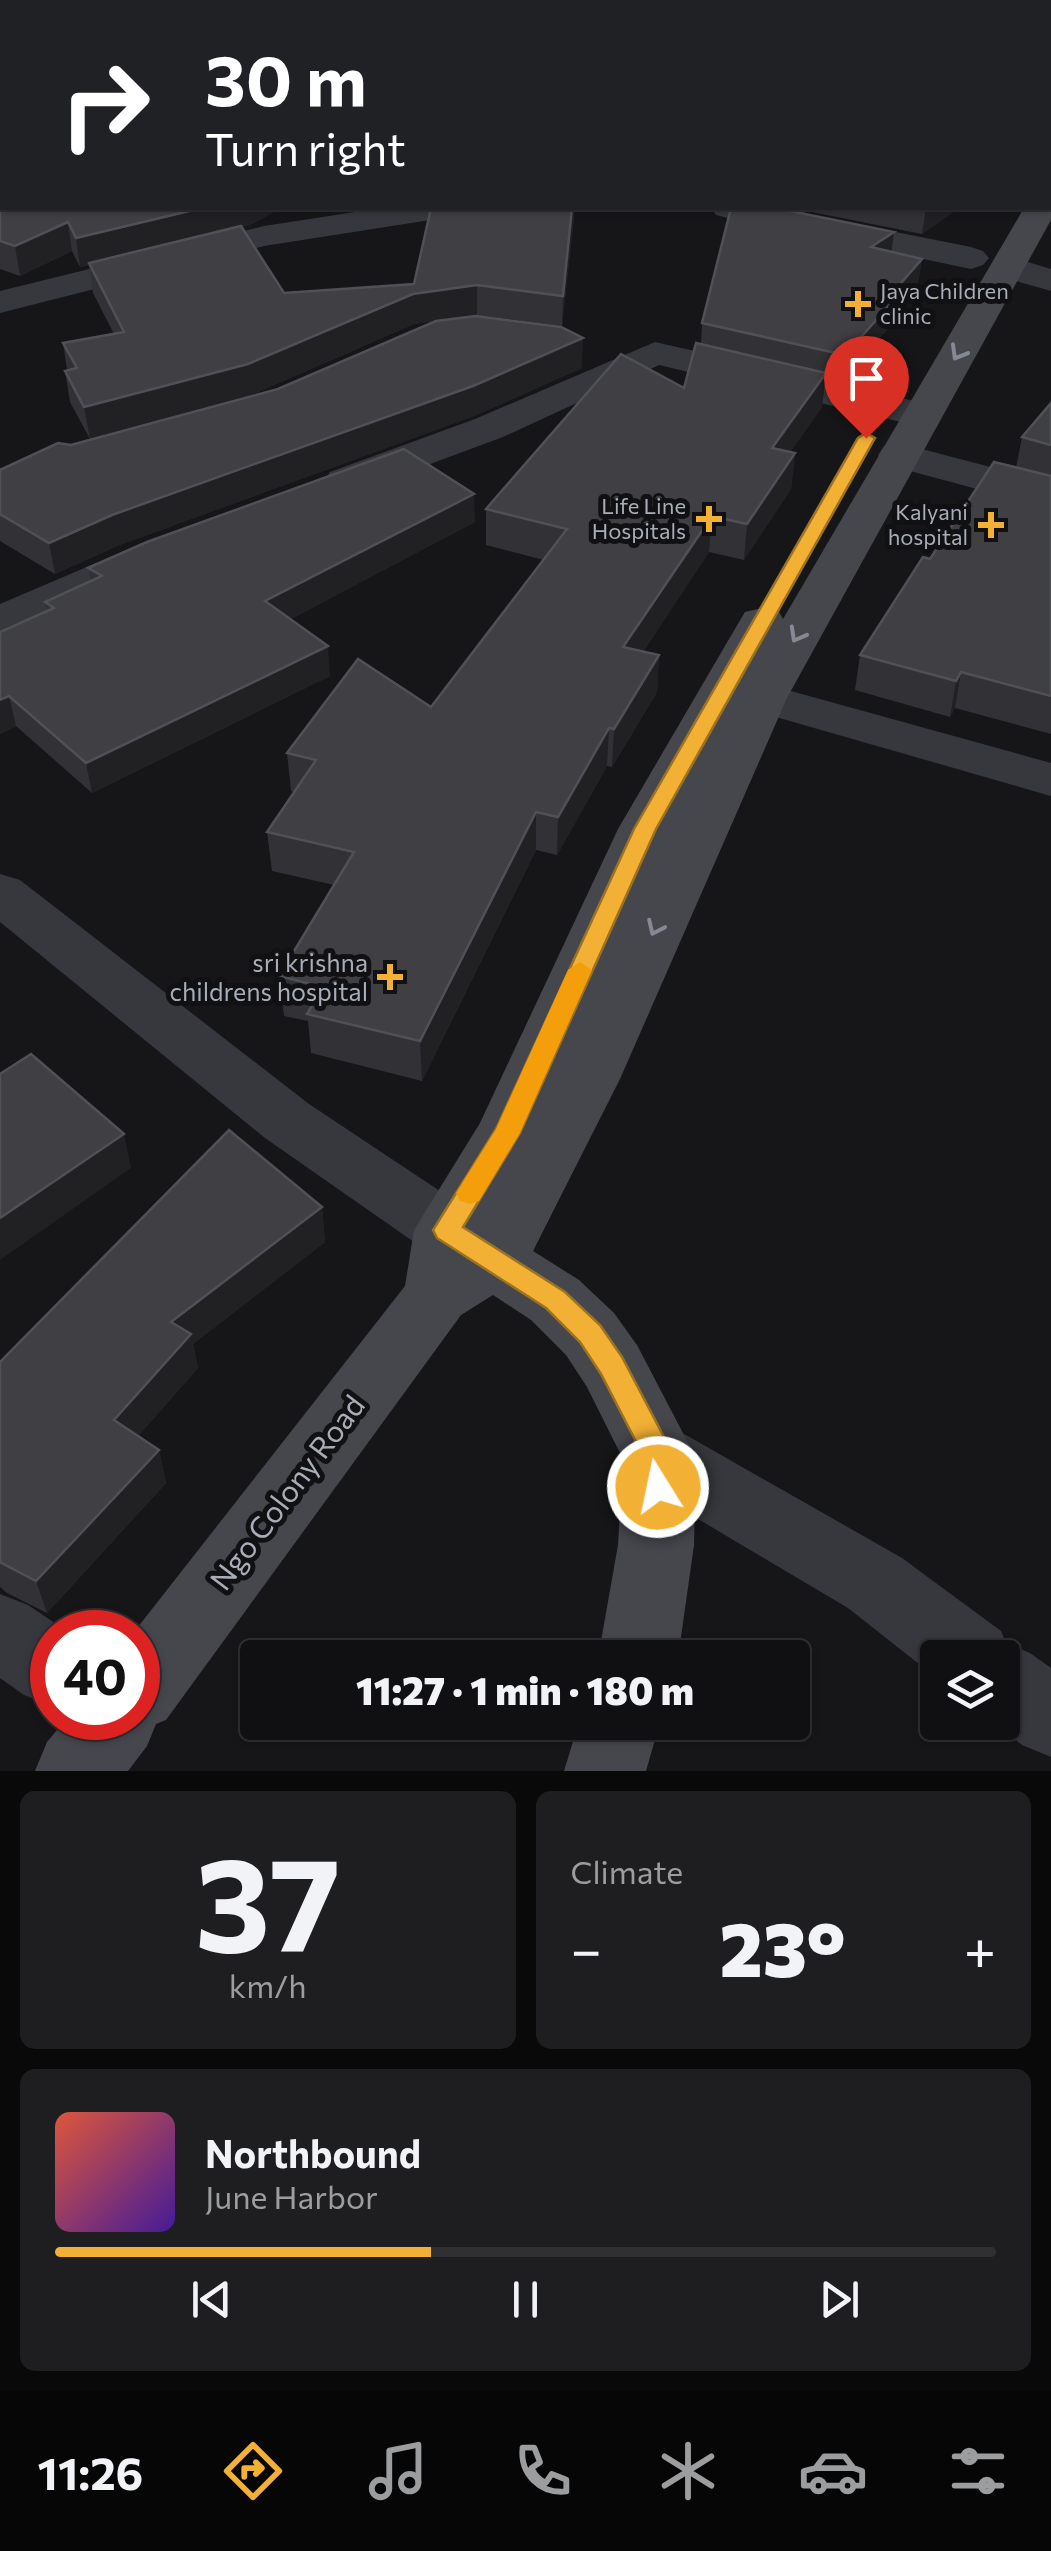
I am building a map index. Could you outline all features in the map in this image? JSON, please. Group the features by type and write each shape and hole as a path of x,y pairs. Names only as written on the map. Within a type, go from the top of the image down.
{"street":[{"path":"0,302 264,236 430,210"},
{"path":"737,210 1010,268"},
{"path":"999,210 1010,268"},
{"path":"460,1262 508,1133 645,829 902,425 1010,268 1040,210"},
{"path":"580,342 655,353 902,425 1051,496"},
{"path":"302,496 490,428 655,353"},
{"path":"460,1262 590,1078 614,1015 762,698 902,425"},
{"path":"0,621 134,558 190,538"},
{"path":"762,698 1051,780"},
{"path":"0,893 460,1262 556,1300 590,1334 612,1366 660,1458 656,1545 641,1640"},
{"name":"Ngo Colony Road","path":"160,1663 460,1262"},
{"path":"660,1458 875,1583 949,1640"},
{"path":"0,1631 30,1652"},
{"path":"1020,1693 1051,1716"},
{"path":"76,1771 101,1740"},
{"path":"605,1771 614,1740"}],"building":[{"path":"0,210 194,210 76,238 68,222 15,246 0,241"},
{"path":"431,210 572,210 563,296 477,285 413,294 248,364 84,407 65,371 77,368 63,343 124,332 89,263 241,226 284,293 414,284"},
{"path":"730,210 786,210 894,232 871,247 922,259 888,298 894,300 845,355 702,323"},
{"path":"476,316 561,327 583,338 473,386 112,515 49,543 0,514 0,470 58,443 71,445 278,389 436,321"},
{"path":"696,343 826,373 772,448 795,453 747,524 712,516 623,647 659,655 614,729 609,728 558,817 536,812 420,1041 307,1014 323,987 279,976 354,852 267,832 316,760 287,753 358,659 431,707 567,529 486,509 621,354 684,388"},
{"path":"1051,403 1051,445 1022,437"},
{"path":"404,449 474,494 265,601 328,646 86,763 9,696 0,700 0,632 54,608 45,602 102,576 88,568 147,542"},
{"path":"994,462 1051,476 1051,696 961,672 956,681 860,655 923,557 930,559"},
{"path":"31,1054 124,1134 0,1218 0,1074"},
{"path":"229,1130 322,1207 171,1322 191,1334 114,1420 159,1450 36,1581 0,1562 0,1362"}],"slow traffic":[{"path":"470,1193 508,1133 580,970"}],"place":[{"name":"Jaya Children clinic","path":"858,304"},
{"name":"Life Line Hospitals","path":"709,519"},
{"name":"Kalyani hospital","path":"991,525"},
{"name":"sri krishna childrens hospital","path":"390,977"}],"route":[{"path":"658,1487 660,1458 612,1366 590,1334 556,1300 447,1230 508,1133 645,829 866,438"}]}
